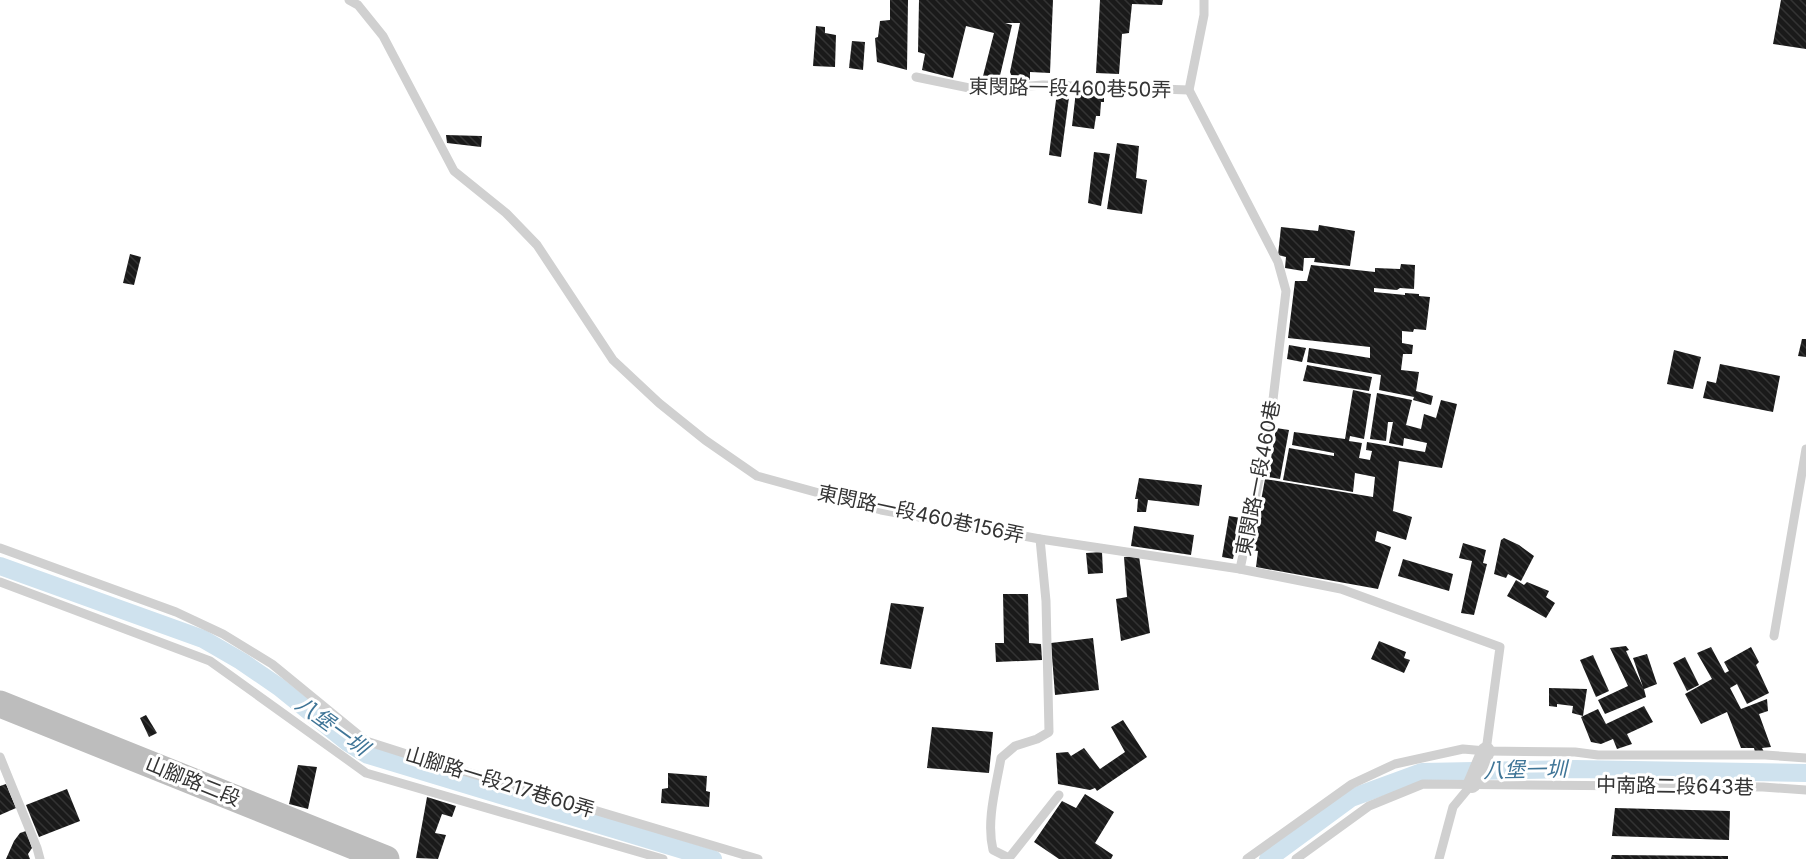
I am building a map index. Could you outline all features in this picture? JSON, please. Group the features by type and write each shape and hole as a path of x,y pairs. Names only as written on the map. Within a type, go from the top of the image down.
{"main road":[{"name":"山腳路二段","path":"0,704 386,859"}],"street":[{"name":"東閔路一段460巷","path":"1472,784 1486,751"}],"lane":[{"name":"東閔路一段460巷156弄","path":"350,0 358,5 383,36 454,171 506,213 537,245 613,360 659,404 757,476 881,510 1040,539 1240,569"},
{"path":"1189,90 1204,15 1204,0"},
{"name":"東閔路一段460巷50弄","path":"916,77 979,90 1043,85 1189,90"},
{"name":"東閔路一段460巷","path":"1189,90 1278,262 1286,291 1269,433 1240,569 1341,589 1500,647 1486,751"},
{"path":"1774,636 1806,449"},
{"name":"東閔路一段460巷156弄","path":"1040,539 1046,601 1049,732 1037,739 1015,746 1001,758 991,820 990,839 993,850 1009,858 1059,795"},
{"name":"山腳路一段217巷60弄","path":"0,548 176,612 223,634 272,664 366,741 758,859"},
{"path":"0,582 210,661 366,773 663,859"},
{"path":"1246,859 1352,784 1395,764 1463,749 1575,752 1598,755 1765,755 1806,758"},
{"path":"0,758 40,859"},
{"name":"中南路二段643巷","path":"1296,859 1369,806 1423,784 1763,787 1806,790"},
{"path":"1439,859 1453,807 1472,784"}],"building":[{"path":"890,0 908,0 907,70 877,62 875,38 878,37 880,21 890,20"},
{"path":"919,0 1053,0 1050,73 1030,72 1030,80 1013,80 1010,72 1020,23 1005,23 1012,25 998,84 986,84 983,76 994,33 966,26 953,78 922,70 925,54 918,52"},
{"path":"1100,0 1163,0 1162,5 1132,4 1129,33 1122,34 1119,74 1096,73"},
{"path":"1781,0 1806,0 1806,49 1773,44"},
{"path":"816,26 825,27 825,33 836,35 835,67 813,66"},
{"path":"852,41 865,42 863,70 849,68"},
{"path":"1070,90 1061,157 1049,155 1057,92"},
{"path":"1076,91 1104,92 1104,102 1101,102 1100,116 1096,116 1094,129 1072,126"},
{"path":"446,135 482,136 481,147 447,143"},
{"path":"1117,143 1139,146 1136,178 1147,180 1142,214 1107,209"},
{"path":"1094,152 1110,154 1101,206 1088,203"},
{"path":"1319,225 1355,231 1350,266 1314,262 1315,258 1304,258 1303,271 1285,268 1286,257 1278,255 1281,227 1318,231"},
{"path":"130,254 141,257 134,285 123,283"},
{"path":"1401,264 1415,265 1414,289 1374,288 1374,292 1419,294 1419,296 1430,297 1426,330 1402,331 1402,343 1413,345 1412,354 1403,354 1401,370 1419,372 1416,391 1433,396 1431,405 1413,400 1414,397 1379,390 1381,375 1307,362 1309,348 1370,358 1370,347 1288,338 1295,281 1307,281 1311,265 1375,272 1375,268 1400,269"},
{"path":"1802,339 1806,339 1806,357 1798,356"},
{"path":"1289,345 1306,348 1302,362 1287,359"},
{"path":"1674,350 1701,357 1693,389 1667,384"},
{"path":"1720,364 1780,376 1773,412 1703,398 1707,381 1716,383"},
{"path":"1307,365 1372,377 1369,391 1303,381"},
{"path":"1353,390 1371,394 1364,439 1350,436 1349,441 1362,443 1359,458 1370,460 1372,451 1366,450 1367,442 1425,452 1427,443 1404,438 1403,446 1389,443 1393,422 1388,422 1386,441 1370,439 1377,393 1412,400 1406,425 1421,429 1424,414 1436,418 1441,400 1457,404 1442,468 1399,461 1393,511 1412,517 1406,540 1377,531 1375,541 1391,547 1378,589 1256,567 1258,551 1252,550 1265,479 1373,497 1375,477 1355,473 1353,492 1283,480 1289,448 1334,456 1334,453 1292,445 1294,432 1345,439"},
{"path":"1276,428 1289,430 1280,479 1268,477"},
{"path":"1139,478 1202,485 1199,506 1148,500 1146,512 1137,512 1138,499 1135,499"},
{"path":"1229,516 1241,518 1233,559 1222,557"},
{"path":"1134,526 1194,535 1191,555 1131,546"},
{"path":"1504,538 1534,556 1521,581 1508,574 1506,578 1494,574 1501,540"},
{"path":"1463,543 1486,550 1483,563 1487,564 1474,615 1461,613 1472,561 1459,558"},
{"path":"1102,552 1103,573 1088,574 1086,553"},
{"path":"1139,556 1150,633 1121,641 1116,599 1127,597 1124,557"},
{"path":"1403,559 1453,574 1449,591 1398,576"},
{"path":"1516,580 1524,585 1527,582 1549,591 1546,597 1555,603 1546,618 1507,596"},
{"path":"1003,594 1028,594 1029,643 1041,644 1042,660 996,662 995,643 1004,643"},
{"path":"891,603 924,607 911,669 880,664"},
{"path":"1093,638 1099,690 1055,695 1051,643"},
{"path":"1379,641 1406,652 1404,658 1410,660 1404,673 1371,659"},
{"path":"1626,646 1629,650 1626,651 1643,687 1633,658 1647,654 1657,684 1644,689 1646,697 1605,714 1598,700 1628,686 1610,648"},
{"path":"1711,647 1725,673 1729,671 1724,662 1751,647 1759,662 1756,665 1769,693 1747,704 1737,684 1730,688 1741,709 1767,699 1768,711 1759,714 1771,747 1762,748 1764,752 1755,752 1754,748 1741,748 1727,712 1701,724 1685,694 1712,679 1697,653"},
{"path":"1593,655 1609,691 1596,697 1580,660"},
{"path":"1685,657 1699,685 1687,691 1673,663"},
{"path":"1549,688 1587,689 1583,716 1572,713 1573,706 1557,704 1557,707 1549,706"},
{"path":"1644,706 1653,722 1627,734 1632,744 1617,749 1613,739 1601,744 1591,742 1581,717 1598,709 1606,724"},
{"path":"146,715 157,733 149,737 140,718"},
{"path":"1123,720 1147,757 1097,791 1095,788 1090,790 1058,784 1056,753 1068,752 1071,756 1084,748 1100,769 1125,752 1111,727"},
{"path":"932,727 993,732 989,773 927,768"},
{"path":"298,765 317,767 308,809 289,804"},
{"path":"668,773 707,776 706,791 710,792 709,807 661,803 662,789 668,788"},
{"path":"6,784 16,808 0,815 0,786"},
{"path":"67,789 80,821 39,837 26,805"},
{"path":"1085,794 1114,812 1095,843 1113,855 1111,859 1059,859 1034,842 1062,801 1076,808"},
{"path":"427,797 456,806 452,817 442,814 435,833 446,835 438,859 416,858"},
{"path":"1615,808 1730,811 1729,840 1612,836"},
{"path":"26,831 32,848 28,854 30,859 6,859 14,841 20,833"},
{"path":"1612,855 1728,856 1728,859 1611,859"}],"waterway":[{"name":"八堡一圳","path":"0,566 203,639 279,687 347,742 368,755 713,859"},
{"name":"八堡一圳","path":"1268,859 1351,798 1422,772 1575,769 1806,773"}]}
